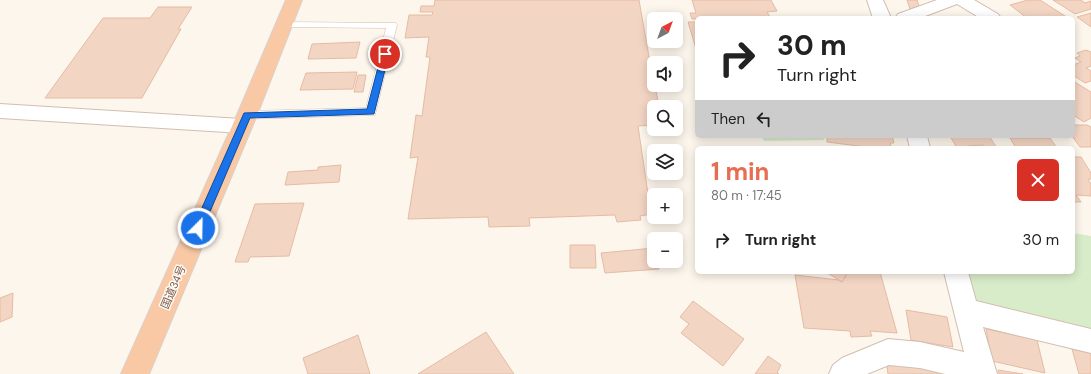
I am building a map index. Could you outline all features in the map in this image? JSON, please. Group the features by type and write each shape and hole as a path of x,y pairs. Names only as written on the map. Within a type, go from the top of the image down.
{"highway":[{"name":"国道34号","path":"135,374 245,121 294,0"}],"street":[{"path":"876,0 881,16"},
{"path":"909,16 953,0"},
{"path":"962,0 989,16"},
{"path":"0,111 245,121"},
{"path":"843,374 852,367 888,352 920,355 983,372 968,311 957,274"},
{"path":"968,311 1091,341"}],"lane":[{"path":"245,121 371,112 392,26 284,25"}],"green space":[{"path":"762,138 824,138 824,140 764,141"},
{"path":"1075,233 1091,236 1091,333 971,302 965,274 1075,274"}],"building":[{"path":"435,0 639,0 649,56 647,56 647,92 656,92 658,100 647,100 647,125 638,126 647,188 647,215 640,216 641,220 617,222 615,215 529,218 530,226 489,227 488,217 408,219 418,157 410,158 416,115 422,116 430,57 426,57 429,37 405,38 409,15 432,15 433,12 420,12 421,6 434,6"},
{"path":"692,0 771,0 777,11 767,12 769,16 695,16 695,19 692,19 690,13 696,13"},
{"path":"907,0 917,0 919,6 910,9"},
{"path":"1028,0 1040,0 1065,16 1024,16 1010,5"},
{"path":"1053,0 1081,0 1085,3 1091,1 1091,9 1075,14"},
{"path":"158,7 192,7 178,29 181,29 142,98 45,98 103,18 150,18"},
{"path":"1091,13 1091,27 1077,17"},
{"path":"688,22 695,22 695,45"},
{"path":"360,42 356,58 308,59 312,44"},
{"path":"1086,50 1091,52 1091,66 1086,68 1091,71 1091,81 1085,83 1075,76 1075,64 1081,62 1075,58 1080,56 1077,53"},
{"path":"357,72 353,89 300,90 306,73"},
{"path":"358,75 366,75 363,92 354,92"},
{"path":"1075,82 1091,92 1091,118 1084,122 1075,116"},
{"path":"1075,125 1087,125 1091,127 1091,147 1080,147 1073,138 1075,138"},
{"path":"827,138 893,138 894,143 890,143 891,146 858,146 827,142"},
{"path":"951,138 990,138 996,146 983,145 956,146"},
{"path":"1010,138 1050,138 1056,146 1015,146"},
{"path":"1075,157 1081,157 1091,173 1091,179 1088,179 1091,184 1091,196 1076,195 1081,202 1075,202"},
{"path":"341,165 339,182 285,185 288,172 318,170 318,167"},
{"path":"304,203 289,256 250,257 248,262 235,262 255,204"},
{"path":"570,245 595,245 596,268 570,268"},
{"path":"647,249 647,268 659,269 605,273 601,253"},
{"path":"829,274 847,274 842,282"},
{"path":"847,274 881,274 897,333 870,331 872,336 851,337 850,331 804,328 795,275 839,280 842,282"},
{"path":"13,293 12,317 0,322 0,298"},
{"path":"693,301 744,339 723,366 681,333 689,324 680,317"},
{"path":"906,310 947,317 953,347 911,340"},
{"path":"986,329 1037,340 1045,373 992,361"},
{"path":"486,332 514,374 418,374"},
{"path":"358,335 370,374 308,374 303,358"},
{"path":"1072,349 1091,353 1091,374 1079,374"},
{"path":"768,356 781,365 777,373 779,374 755,374"},
{"path":"886,359 961,374 888,374"},
{"path":"998,370 1023,374 999,374"}],"route":[{"path":"198,228 247,115 371,112 385,54"}]}
